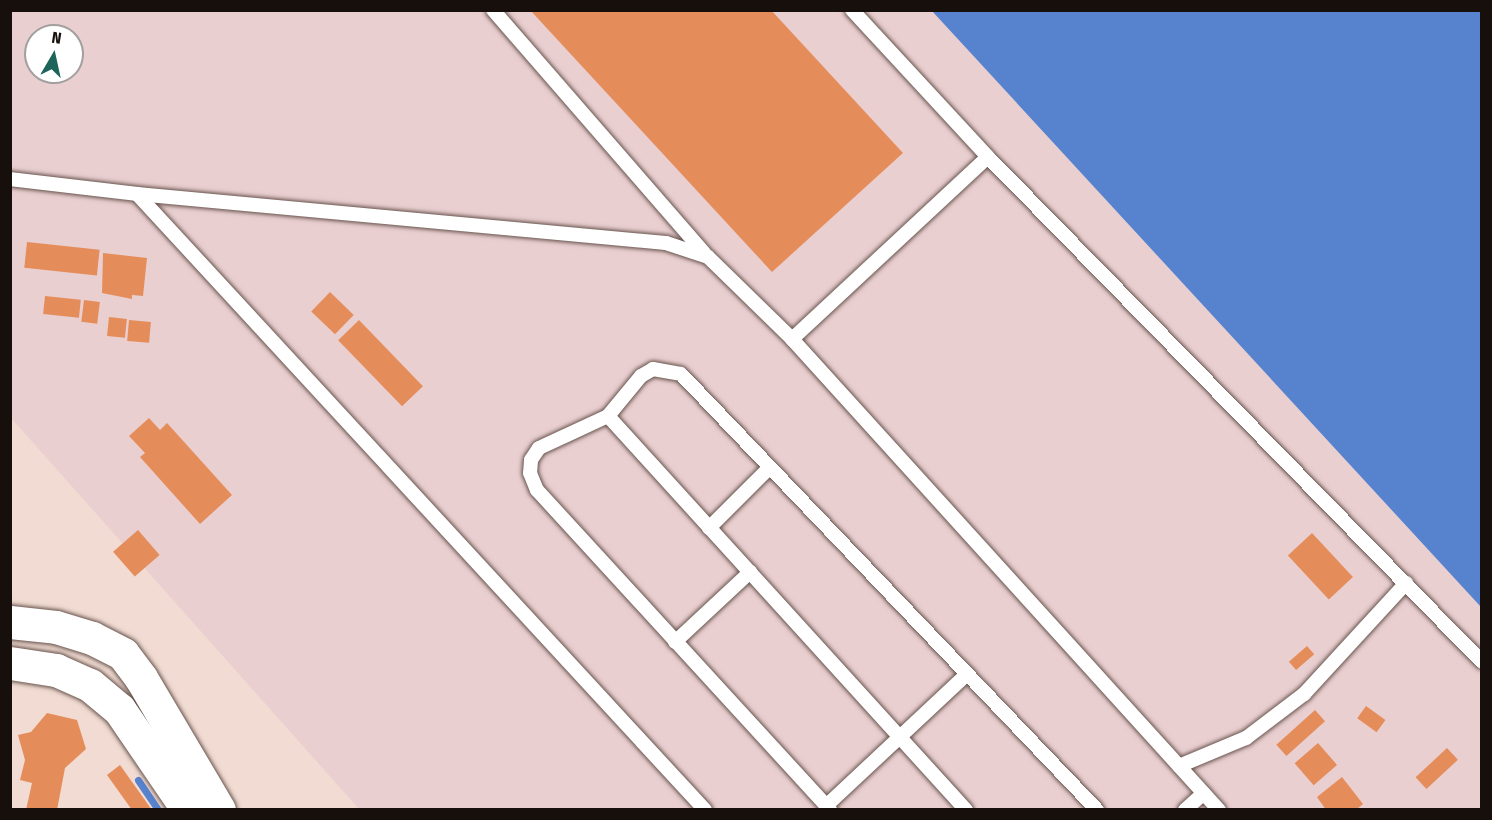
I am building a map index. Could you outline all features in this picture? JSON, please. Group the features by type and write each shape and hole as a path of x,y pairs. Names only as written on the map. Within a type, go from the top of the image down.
{"main road":[{"path":"13,622 56,627 92,638 123,654 141,678 219,810"},
{"path":"13,663 56,670 90,685 119,709 188,810"}],"lane":[{"path":"493,10 708,257 792,339 1219,810"},
{"path":"852,10 988,157 1482,662"},
{"path":"792,339 988,157"},
{"path":"10,179 137,195 666,243 708,257"},
{"path":"137,195 705,810"},
{"path":"967,674 828,808 537,490 530,473 531,460 539,448 608,416 641,376 653,369 667,369 681,374 1097,810"},
{"path":"608,416 966,810"},
{"path":"709,528 770,467"},
{"path":"675,642 750,572"},
{"path":"1179,766 1246,738 1304,694 1406,583"},
{"path":"1185,810 1204,793"}],"shaded area":[{"path":"10,11 932,11 1481,607 1481,809 359,809 11,418"}],"water":[{"path":"932,11 1481,11 1481,607"}],"building":[{"path":"530,10 771,10 903,153 772,272"},
{"path":"27,242 100,250 97,275 24,268"},
{"path":"103,253 147,258 143,296 132,295 132,299 102,293"},
{"path":"330,292 354,315 335,334 311,311"},
{"path":"45,296 81,300 79,318 43,314"},
{"path":"84,300 100,302 97,324 81,322"},
{"path":"109,317 127,319 125,338 107,336"},
{"path":"129,320 151,322 149,343 127,341"},
{"path":"359,320 423,386 402,406 338,340"},
{"path":"149,418 160,430 167,423 232,495 200,524 140,457 145,453 129,436"},
{"path":"138,530 160,555 135,577 113,552"},
{"path":"1312,533 1353,577 1329,599 1288,556"},
{"path":"1307,646 1314,654 1296,670 1289,662"},
{"path":"1366,706 1385,720 1377,732 1357,718"},
{"path":"1315,710 1325,721 1286,756 1276,745"},
{"path":"47,713 77,720 86,749 65,768 57,810 26,810 32,783 20,780 25,760 18,735 31,732"},
{"path":"1318,743 1337,765 1314,785 1295,763"},
{"path":"1447,748 1458,760 1426,789 1416,777"},
{"path":"120,765 152,810 132,810 107,775"},
{"path":"1342,777 1363,804 1356,810 1326,810 1317,797"}],"waterway":[{"path":"138,780 158,810"}]}
